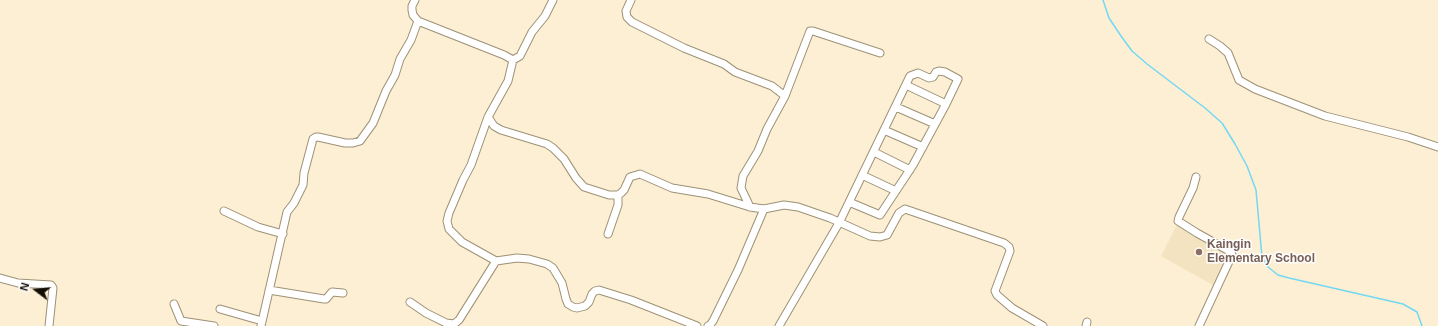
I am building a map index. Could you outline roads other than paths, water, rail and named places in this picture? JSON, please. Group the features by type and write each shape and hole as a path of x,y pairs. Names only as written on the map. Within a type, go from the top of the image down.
{"street":[{"path":"415,0 412,10 413,15 418,21 504,55 513,60"},
{"path":"553,0 545,16 532,32 520,56 513,60 508,81 488,117 471,165 449,213 447,221 449,229 462,242 496,261 517,258 529,259 547,264 553,268 562,283 568,304 573,307 577,308 585,306 589,302 592,294 599,290 631,300 697,326"},
{"path":"631,0 626,11 627,17 632,22 684,48 724,64 735,72 772,86 785,96"},
{"path":"220,310 262,323 287,212 294,203 303,186 304,173 313,139 318,137 345,143 354,143 360,140 373,123 395,75 400,59 411,40 418,21"},
{"path":"750,207 742,188 743,176 758,151 767,129 785,96 810,31 880,53"},
{"path":"1209,39 1228,53 1239,80 1255,89 1325,116 1408,137 1438,147"},
{"path":"779,326 839,223 849,202 862,175 874,152 884,130 896,107 910,76 918,73 929,78 933,77 936,72 939,71 945,72 958,79 910,170 880,215 849,202"},
{"path":"906,85 946,104"},
{"path":"896,107 935,124"},
{"path":"488,117 494,126 501,130 547,144 564,159 576,178 584,187 609,195 618,195 624,190 630,177 640,174 672,188 708,194 750,207 764,208 791,205 806,209 870,236 880,238 887,235 899,214 905,209 1007,244 1010,251 995,291 997,295 1012,308 1043,326"},
{"path":"884,130 923,147"},
{"path":"874,152 910,170"},
{"path":"862,175 896,191"},
{"path":"1196,177 1193,188 1178,217 1178,221 1231,252 1232,255 1199,326"},
{"path":"608,234 618,205 618,195"},
{"path":"708,326 713,321 738,270 764,208"},
{"path":"224,211 258,227 283,234"},
{"path":"410,302 426,313 446,323 454,324 459,320 496,261"},
{"path":"0,278 18,283 46,284 51,286 53,288 49,326"},
{"path":"269,290 324,299 332,292 343,293"},
{"path":"174,304 181,321 214,326"}],"waterway":[{"path":"1103,0 1109,18 1132,51 1222,123 1235,144 1247,166 1256,190 1262,257 1268,267 1278,275 1403,304 1417,312 1422,326"}],"place":[{"name":"Kaingin Elementary School","path":"1199,252"}]}
